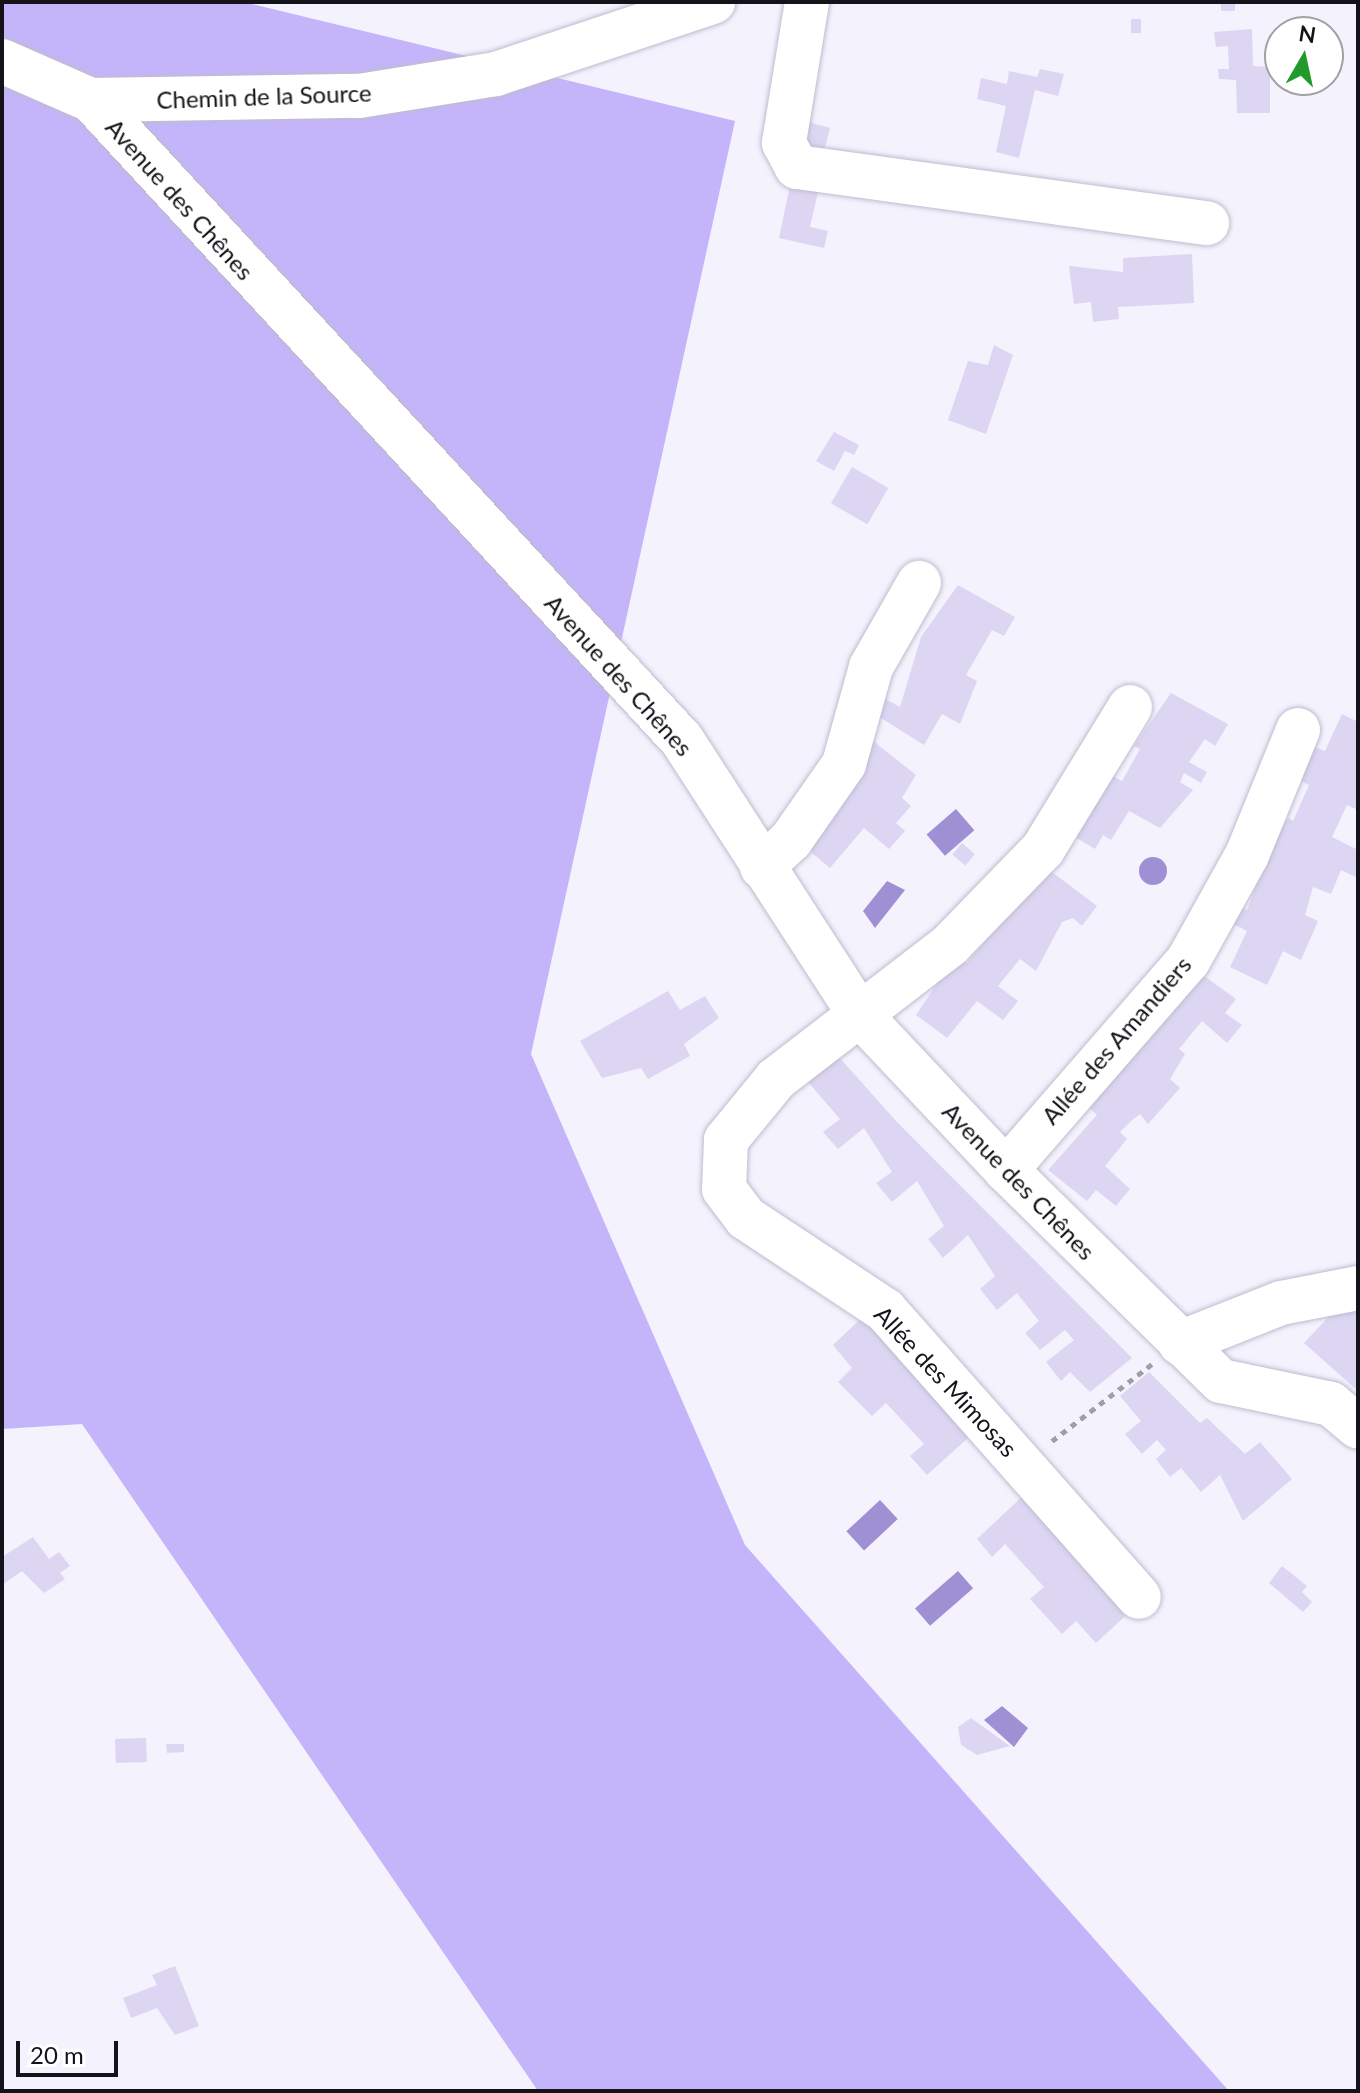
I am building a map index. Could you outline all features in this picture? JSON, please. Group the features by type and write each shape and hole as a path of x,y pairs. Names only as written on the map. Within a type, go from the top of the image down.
{"street":[{"name":"Chemin de la Source","path":"2,61 91,100 359,96 496,74 713,2"},
{"path":"807,2 784,143 797,167 1207,223"},
{"name":"Avenue des Chênes","path":"91,100 682,740 860,1015 1006,1170 1221,1381 1331,1404 1358,1427"},
{"path":"762,867 791,840 844,764 871,667 919,583"},
{"name":"Allée des Mimosas","path":"1130,707 1043,849 950,945 776,1079 726,1140 724,1189 746,1218 885,1310 1139,1597"},
{"name":"Allée des Amandiers","path":"1006,1170 1188,961 1247,855 1298,730"},
{"path":"1180,1343 1281,1303 1358,1288"}],"path":[{"path":"1026,1467 1180,1343"}],"shaded area":[{"path":"2,2 244,2 735,121 531,1054 745,1545 1229,2091 538,2091 82,1424 2,1429"},
{"path":"956,809 974,830 945,856 927,835"},
{"path":"1153,857 1163,861 1167,871 1163,881 1153,885 1143,881 1139,871 1143,861"},
{"path":"887,881 905,890 875,928 863,911"},
{"path":"880,1500 898,1519 864,1550 846,1531"},
{"path":"958,1571 973,1588 930,1626 915,1608"},
{"path":"1002,1706 1028,1728 1014,1747 984,1720"}],"building":[{"path":"1221,2 1235,2 1235,11 1221,11"},
{"path":"1131,19 1141,19 1141,33 1131,33"},
{"path":"1252,29 1253,66 1264,67 1264,96 1270,96 1270,113 1237,113 1236,80 1219,79 1218,69 1229,69 1228,46 1216,47 1214,32"},
{"path":"1040,69 1064,74 1058,96 1035,90 1019,158 996,152 1006,106 977,99 981,78 1007,84 1009,71 1037,77"},
{"path":"804,121 830,128 824,150 798,143"},
{"path":"791,181 819,188 810,227 828,231 824,248 779,238"},
{"path":"1192,254 1194,303 1118,307 1119,319 1093,322 1091,302 1074,304 1069,266 1123,272 1123,258"},
{"path":"994,345 1013,355 986,434 948,420 968,361 988,365"},
{"path":"834,432 859,445 854,455 845,451 834,471 816,461"},
{"path":"852,467 888,488 867,524 831,503"},
{"path":"958,585 1015,617 1004,636 992,630 966,675 977,681 960,724 942,714 924,745 870,711 878,695 900,707 921,637"},
{"path":"1171,693 1228,724 1215,746 1205,739 1189,762 1207,772 1201,783 1184,773 1180,782 1193,790 1160,828 1129,811 1111,840 1103,835 1095,849 1070,834 1104,771 1122,781 1140,749 1134,746"},
{"path":"1342,714 1358,722 1358,810 1347,805 1332,837 1358,850 1358,878 1341,870 1331,894 1313,887 1305,915 1318,921 1301,960 1283,951 1267,985 1230,967 1247,931 1221,918 1227,902 1247,910 1269,850 1288,818 1293,821 1309,785 1285,773 1299,741 1325,751"},
{"path":"872,740 916,775 902,798 911,806 896,823 905,831 889,849 864,828 830,868 800,843"},
{"path":"962,843 975,854 965,865 952,854"},
{"path":"1044,866 1097,906 1082,926 1073,918 1062,922 1036,971 1020,959 998,986 1018,1001 1003,1020 977,1001 947,1038 916,1015 956,955 967,963"},
{"path":"1200,973 1236,999 1225,1013 1242,1025 1227,1043 1202,1021 1179,1049 1185,1054 1170,1079 1180,1088 1148,1124 1140,1114 1120,1132 1127,1139 1105,1166 1130,1189 1116,1206 1096,1190 1087,1201 1048,1170 1097,1115 1078,1098"},
{"path":"668,991 680,1010 705,996 719,1018 684,1044 690,1056 648,1079 641,1068 602,1078 580,1041"},
{"path":"838,1056 897,1122 1132,1358 1090,1392 1070,1372 1061,1381 1046,1362 1074,1340 1065,1330 1040,1350 1025,1333 1039,1321 1017,1293 997,1310 980,1289 995,1276 968,1235 943,1258 928,1239 944,1226 917,1181 892,1202 876,1183 892,1172 864,1128 838,1149 823,1132 840,1119 808,1082"},
{"path":"1349,1295 1358,1302 1358,1391 1304,1343"},
{"path":"870,1310 979,1428 927,1475 910,1456 924,1444 886,1403 872,1416 838,1382 852,1368 833,1345"},
{"path":"1149,1372 1200,1423 1207,1418 1245,1454 1260,1442 1292,1479 1243,1521 1220,1475 1201,1492 1181,1468 1170,1477 1156,1459 1166,1450 1157,1440 1142,1454 1125,1434 1141,1421 1120,1396"},
{"path":"1027,1492 1135,1607 1096,1643 1076,1621 1062,1634 1030,1599 1044,1587 1005,1544 992,1557 977,1539"},
{"path":"33,1537 49,1559 59,1552 70,1566 60,1573 65,1579 44,1593 22,1571 2,1585 2,1557"},
{"path":"1282,1566 1307,1586 1302,1592 1312,1602 1303,1612 1269,1583"},
{"path":"971,1718 1010,1746 977,1755 961,1745 958,1727"},
{"path":"146,1738 147,1762 116,1763 115,1739"},
{"path":"166,1744 184,1744 184,1752 167,1753"},
{"path":"175,1966 199,2026 175,2035 157,2008 131,2018 123,1998 157,1985 152,1975"}]}
